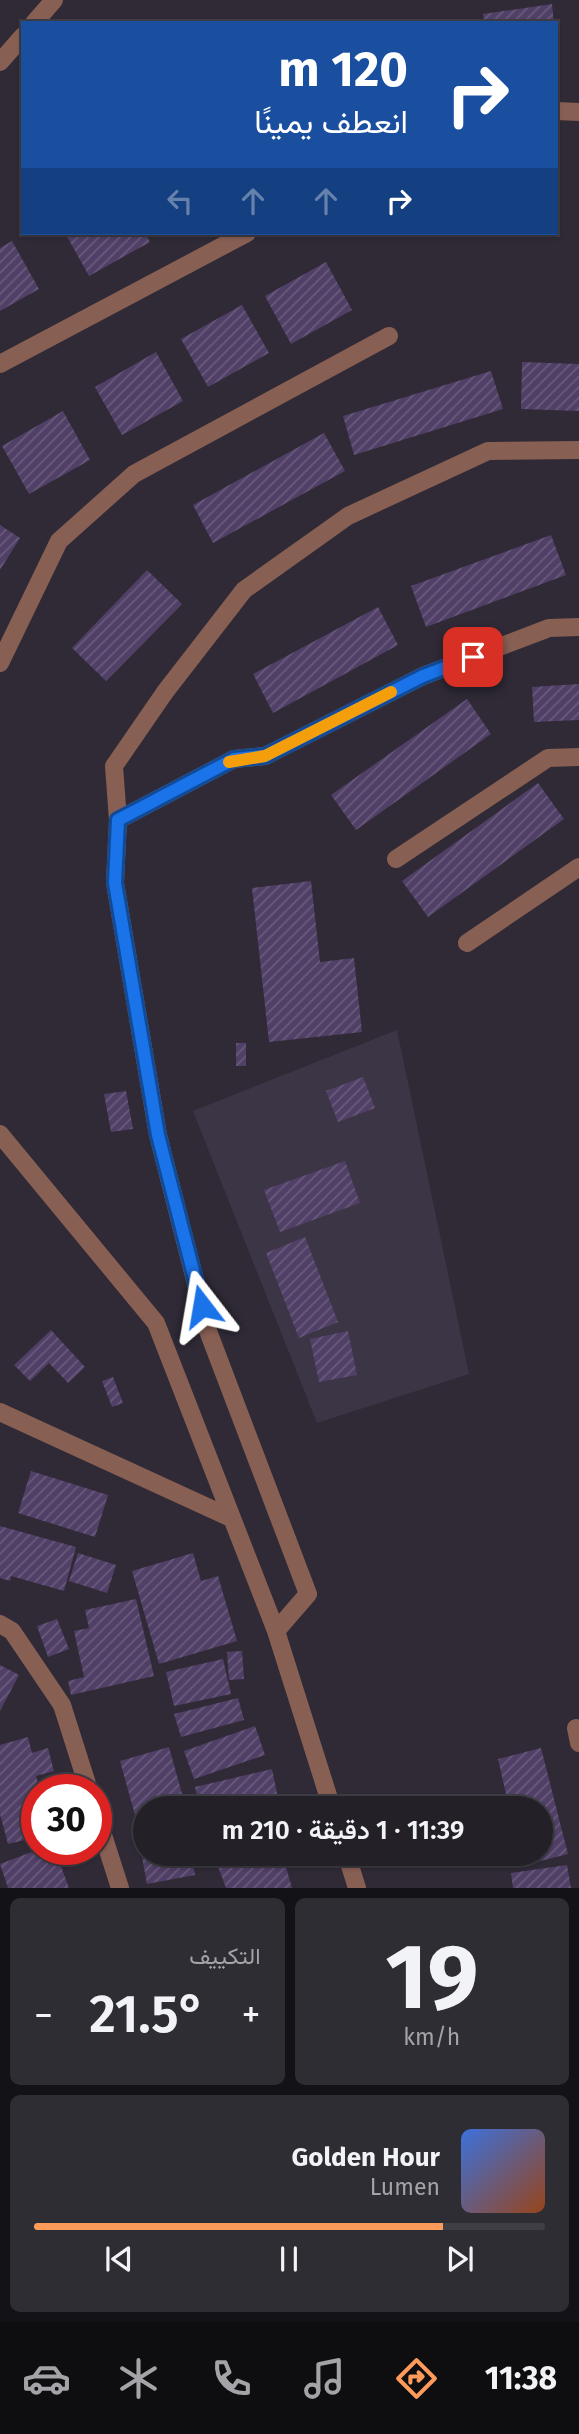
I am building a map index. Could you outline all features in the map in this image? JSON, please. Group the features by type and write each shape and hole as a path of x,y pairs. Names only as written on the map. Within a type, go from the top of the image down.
{"street":[{"path":"36,21 54,0"},
{"path":"0,62 21,38"},
{"path":"558,111 579,112"},
{"path":"0,364 243,235"},
{"path":"0,663 58,541 134,474 389,336"},
{"path":"276,1631 307,1594 208,1331 158,1135 115,883 118,820 114,766 165,692 244,590 348,516 488,452 579,450"},
{"path":"118,820 234,759 265,756 423,676 549,628 579,626"},
{"path":"396,859 548,758 579,757"},
{"path":"467,943 579,867"},
{"path":"0,1134 156,1324 276,1631 328,1796"},
{"path":"0,1412 232,1518"},
{"path":"0,1624 12,1631 62,1704 84,1774"},
{"path":"112,1863 120,1888"},
{"path":"350,1866 357,1888"}],"shaded area":[{"path":"397,1030 469,1374 317,1423 193,1111"}],"building":[{"path":"552,4 554,21 484,21 483,14"},
{"path":"66,235 146,235 150,242 89,276"},
{"path":"12,241 39,289 0,311 0,248"},
{"path":"326,262 352,310 291,344 265,296"},
{"path":"242,305 269,353 208,387 181,339"},
{"path":"156,352 183,401 122,435 95,387"},
{"path":"522,362 579,364 579,411 521,409"},
{"path":"491,371 503,409 354,455 343,416"},
{"path":"63,411 90,460 29,494 2,446"},
{"path":"324,433 345,471 213,543 193,505"},
{"path":"0,525 20,538 0,570"},
{"path":"551,535 566,575 426,627 411,586"},
{"path":"147,570 182,604 106,681 72,648"},
{"path":"378,607 398,645 273,713 253,674"},
{"path":"579,684 579,720 534,722 532,687"},
{"path":"467,699 491,734 356,830 331,795"},
{"path":"538,783 564,819 428,917 402,881"},
{"path":"311,881 320,962 354,958 362,1032 269,1042 252,888"},
{"path":"236,1043 246,1043 246,1066 236,1066"},
{"path":"363,1077 375,1108 338,1122 326,1091"},
{"path":"126,1091 133,1129 111,1132 104,1094"},
{"path":"345,1161 360,1203 280,1232 264,1190"},
{"path":"305,1237 338,1322 299,1338 266,1253"},
{"path":"51,1330 85,1367 68,1383 49,1363 30,1381 14,1365"},
{"path":"348,1331 357,1375 319,1382 310,1339"},
{"path":"113,1377 123,1403 112,1407 102,1381"},
{"path":"31,1471 108,1495 95,1537 18,1513"},
{"path":"0,1526 76,1547 64,1591 11,1576 10,1581 0,1578"},
{"path":"78,1553 116,1565 107,1593 69,1581"},
{"path":"193,1553 201,1581 218,1576 237,1641 159,1664 132,1571"},
{"path":"136,1599 154,1676 71,1695 68,1681 84,1677 74,1631 89,1628 85,1610"},
{"path":"57,1619 69,1649 48,1657 37,1626"},
{"path":"242,1651 244,1679 229,1680 227,1652"},
{"path":"223,1659 231,1694 174,1706 166,1672"},
{"path":"0,1665 19,1675 0,1711"},
{"path":"238,1698 244,1720 181,1737 174,1714"},
{"path":"255,1726 265,1755 194,1779 184,1751"},
{"path":"28,1737 32,1753 48,1748 54,1771 21,1774 21,1841 8,1844 0,1814 0,1745"},
{"path":"169,1747 183,1796 133,1796 133,1808 120,1761"},
{"path":"541,1748 568,1854 553,1858 553,1796 506,1796 498,1759"},
{"path":"272,1769 278,1796 197,1796 195,1787"},
{"path":"21,1856 21,1865 61,1865 69,1888 8,1888 0,1864"},
{"path":"567,1865 571,1888 513,1888 511,1873"},
{"path":"144,1866 193,1866 195,1875 147,1884"},
{"path":"218,1866 286,1866 292,1888 226,1888"}],"slow traffic":[{"path":"229,762 234,759 265,756 391,692"}],"route":[{"path":"202,1306 158,1135 115,883 118,820 234,759 265,756 423,676 473,657"}]}
